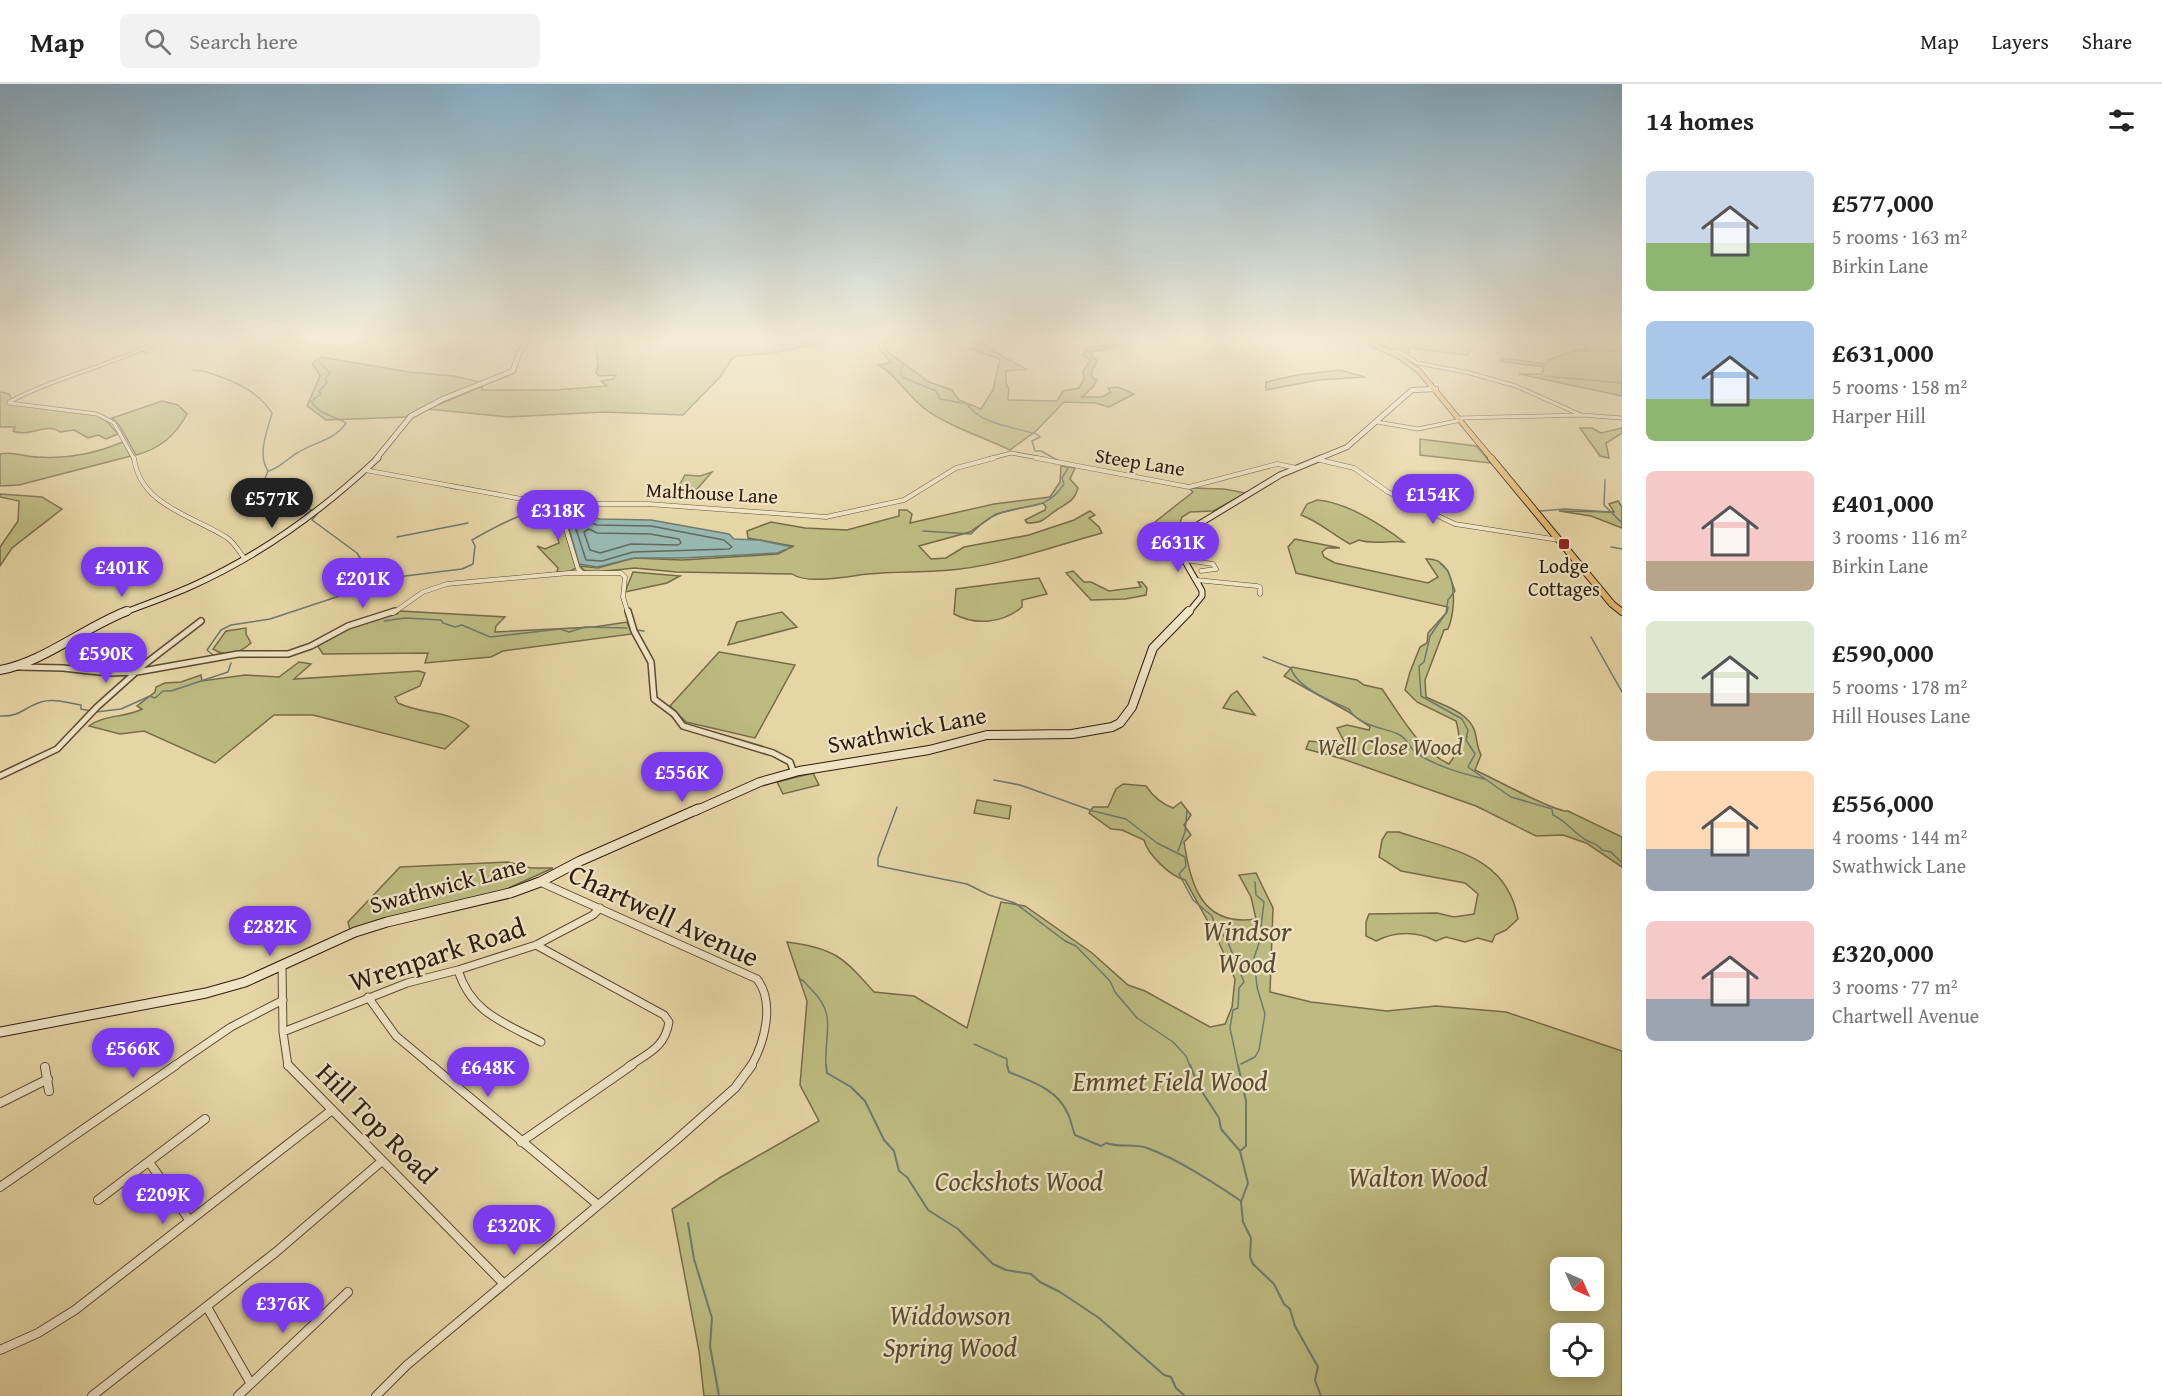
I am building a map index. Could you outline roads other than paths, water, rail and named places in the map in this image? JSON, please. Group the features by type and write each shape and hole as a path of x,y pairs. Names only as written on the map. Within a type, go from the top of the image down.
{"main road":[{"path":"1446,401 1612,604 1622,612"}],"street":[{"path":"12,401 9,403 97,414 114,423 134,456 136,471 148,491 178,513 228,538 244,558"},
{"path":"19,667 104,620 192,586 281,537 366,470 386,450 411,416 439,401"},
{"path":"1260,594 1260,587 1257,586 1196,580 1180,545 1181,535 1274,478 1347,447 1400,401"},
{"path":"1550,401 1581,415"},
{"path":"1377,423 1418,429 1460,419 1581,415 1622,418"},
{"name":"Malthouse Lane","path":"366,470 556,504 648,504 826,517 904,500 956,468 1011,453"},
{"name":"Steep Lane","path":"1011,453 1069,466 1189,487 1276,464 1298,468"},
{"path":"1320,459 1354,468 1388,492 1455,524 1559,540"},
{"path":"556,504 560,509 580,571"},
{"path":"560,509 569,504"},
{"path":"1185,560 1208,561 1215,569 1201,571"},
{"path":"0,670 19,667 63,668 108,673 137,672 238,654 292,653 311,646 348,626 392,613 423,592 447,584 580,571 621,573 625,577 622,590 625,606 634,631 651,662 652,695 658,703 674,714 683,726 785,758 790,762 794,773"},
{"name":"Swathwick Lane","path":"0,1032 206,993 245,982 355,932 387,922 510,893 540,882 580,861 751,785 794,773 929,750 987,735 1072,734 1112,727 1120,723 1132,707 1153,648 1201,598 1202,591 1196,580"},
{"path":"0,776 57,749 97,706 201,621"},
{"name":"Chartwell Avenue","path":"376,1396 407,1365 735,1088 746,1075 760,1045 767,1004 764,988 757,979 540,882"},
{"name":"Wrenpark Road","path":"283,1032 407,983 458,970 537,945 593,915 600,908"},
{"path":"521,1142 660,1045 668,1036 669,1022 664,1015 537,945"},
{"name":"Hill Top Road","path":"282,966 283,1032 288,1066 503,1284"},
{"path":"458,970 461,986 478,1008 541,1042"},
{"path":"368,997 396,1036 597,1204"},
{"path":"0,1186 231,1027 283,1000"},
{"path":"45,1067 49,1091"},
{"path":"0,1103 48,1079"},
{"path":"0,1350 38,1333 75,1310 332,1110"},
{"path":"98,1200 205,1119"},
{"path":"92,1396 207,1307 350,1191 382,1161"},
{"path":"149,1162 190,1221"},
{"path":"238,1396 348,1292"},
{"path":"207,1307 251,1384"}],"water":[{"path":"568,510 579,510 599,519 651,520 729,534 734,539 759,540 792,547 777,553 634,558 597,567 579,564 565,514"}],"waterway":[{"path":"263,401 272,413 263,450 268,471 261,488 273,502 292,502 311,510 305,515 307,515"},
{"path":"269,471 303,449 330,438 346,423 323,413 311,401"},
{"path":"952,401 967,404 973,411 988,420 1036,434 1040,437 1032,441 1035,451 1041,451 1059,461"},
{"path":"923,531 971,534 983,522 1008,510 1042,504 1057,493 1064,484 1062,478 1068,468 1063,464"},
{"path":"1605,480 1604,505 1622,523"},
{"path":"451,484 500,493"},
{"path":"442,486 456,489"},
{"path":"519,497 529,498"},
{"path":"376,584 397,577 462,569 473,564 475,546 472,540 512,519 554,506"},
{"path":"1540,511 1565,509 1610,512"},
{"path":"315,514 317,514 312,520 357,553 376,584"},
{"path":"397,537 468,523"},
{"path":"1611,547 1622,549"},
{"path":"1440,563 1448,571 1455,591 1448,600 1446,613 1430,636 1424,662 1419,666 1421,696 1462,719 1468,730 1466,740 1475,754 1468,767 1511,797 1552,809 1553,815 1602,850 1611,852 1622,863"},
{"path":"213,655 207,650 221,630 231,625 270,619 376,584"},
{"path":"384,621 405,618 441,620 443,623 455,627 462,625 490,637 560,629 569,632 585,627 627,628"},
{"path":"636,630 644,631"},
{"path":"1591,637 1622,692"},
{"path":"1263,657 1291,668 1294,675 1307,687 1324,698 1349,709 1364,723 1401,736 1415,752 1426,759 1484,779"},
{"path":"96,712 121,709 150,696 155,698 163,691 171,691 228,672 231,663"},
{"path":"0,716 13,715 35,704 51,700 81,705 81,709 91,711"},
{"path":"994,780 1020,785 1093,811 1126,819 1157,843 1185,857 1186,866 1179,874 1193,900 1212,916 1215,925 1227,940 1244,982 1239,988 1238,1008 1233,1010 1230,1028 1238,1066"},
{"path":"897,807 878,858 878,866 967,884 989,895 1015,903 1065,941 1076,946 1110,981 1115,992 1137,1018 1173,1042 1186,1056 1190,1066"},
{"path":"1178,851 1185,832 1187,811"},
{"path":"1241,1064 1255,1057 1259,1050 1265,1014 1257,987 1254,958 1259,943 1264,902 1256,895 1255,882"},
{"path":"800,979 819,998 827,1015 826,1065"},
{"path":"974,1044 1007,1059 1007,1065"},
{"path":"826,1065 827,1073 851,1087 865,1101 884,1140 894,1151 899,1171 907,1177 928,1210 958,1229 993,1264 1006,1270 1031,1274 1040,1282 1060,1292 1099,1318 1164,1375 1171,1377 1176,1388 1185,1396"},
{"path":"1007,1065 1009,1072 1042,1087 1057,1097 1068,1115 1075,1135 1101,1146 1106,1143 1147,1148 1171,1158 1241,1201"},
{"path":"1190,1065 1199,1087 1219,1118 1221,1129 1240,1151"},
{"path":"1238,1065 1246,1101 1246,1146 1240,1151"},
{"path":"1240,1151 1248,1183 1241,1202 1243,1222 1251,1238 1250,1257 1253,1264 1274,1284 1284,1304 1290,1309 1295,1326 1318,1367 1315,1380 1321,1396"},
{"path":"688,1223 694,1259 712,1318 710,1346 719,1396"}],"place":[{"name":"Lodge Cottages","path":"1564,544"}],"park label":[{"name":"Well Close Wood","path":"1390,747"},
{"name":"Windsor Wood","path":"1247,947"},
{"name":"Emmet Field Wood","path":"1170,1081"},
{"name":"Walton Wood","path":"1418,1177"},
{"name":"Cockshots Wood","path":"1019,1181"},
{"name":"Widdowson Spring Wood","path":"950,1331"}]}
